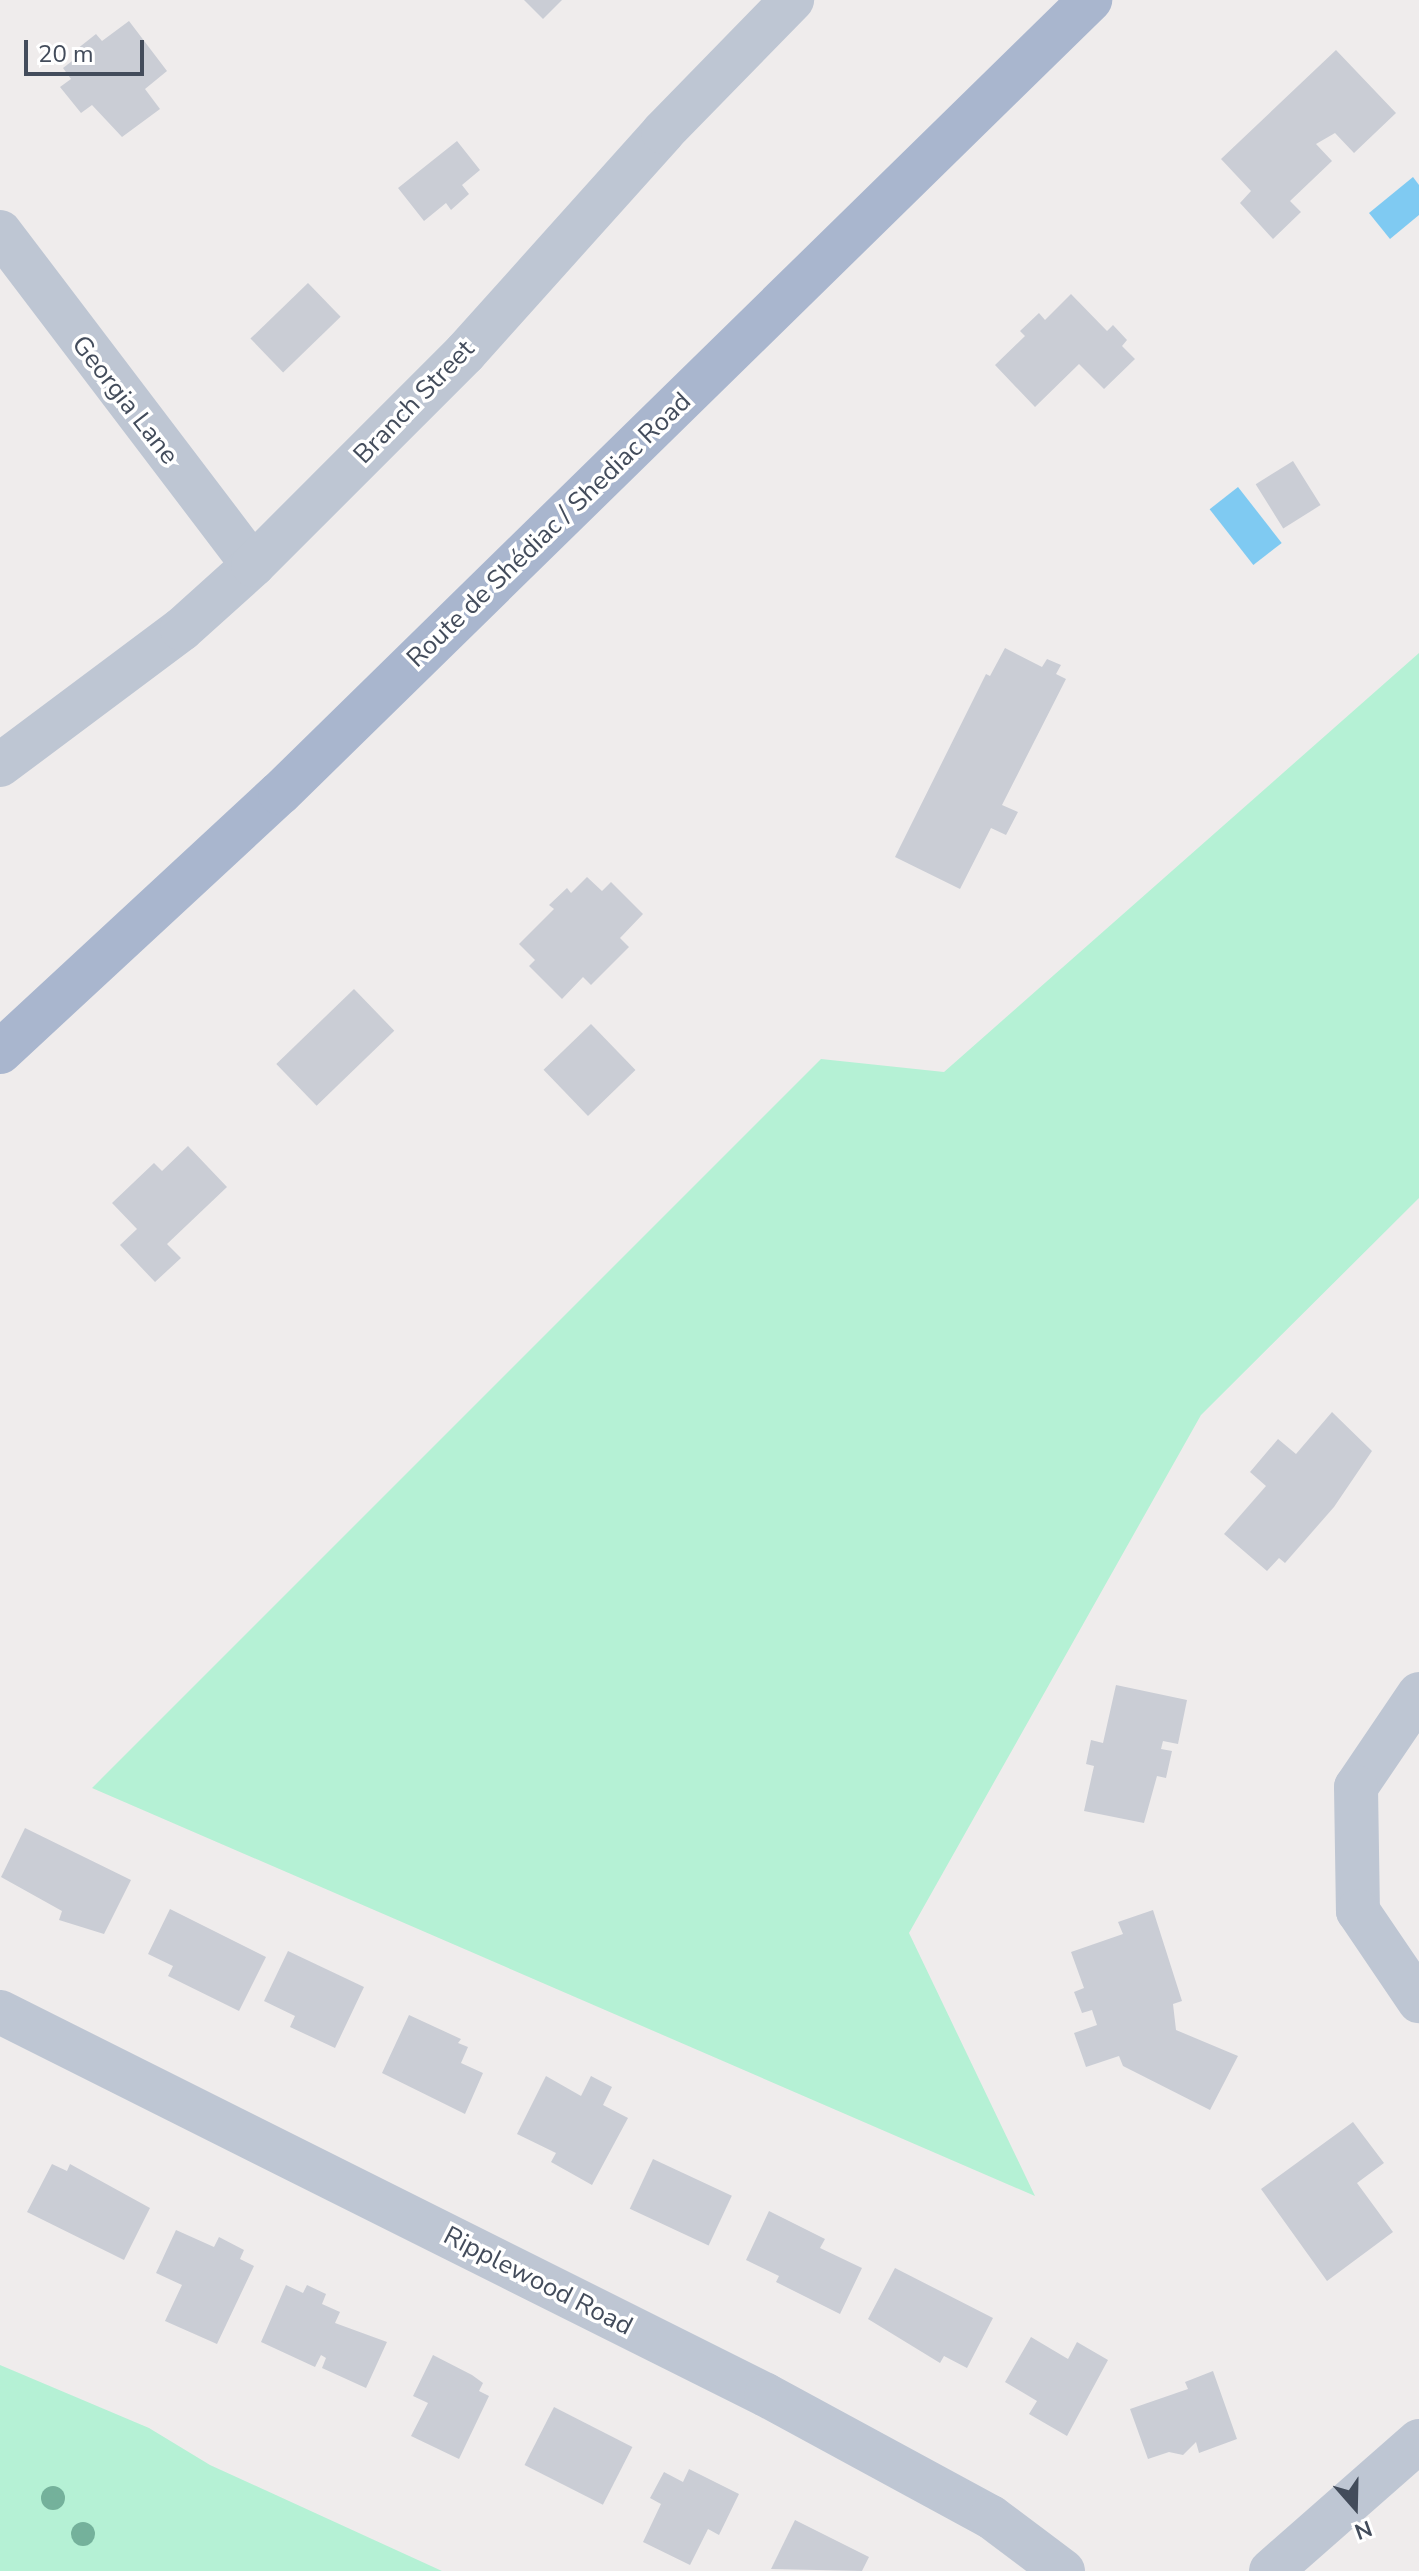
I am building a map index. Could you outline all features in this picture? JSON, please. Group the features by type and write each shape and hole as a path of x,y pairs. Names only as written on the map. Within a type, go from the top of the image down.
{"main road":[{"name":"Route de Shédiac / Shediac Road","path":"0,1052 291,782 1090,0"}],"street":[{"name":"Branch Street","path":"0,765 170,639 253,565 465,353 663,132 792,0"},
{"name":"Georgia Lane","path":"0,232 253,565"},
{"path":"1419,1694 1356,1787 1358,1911 1419,2001"},
{"name":"Ripplewood Road","path":"0,2012 766,2395 991,2517 1063,2571"},
{"path":"1271,2571 1419,2441"}],"green space":[{"path":"1419,653 1419,1198 1201,1415 909,1933 1035,2196 92,1788 821,1059 944,1072"},
{"path":"0,2365 149,2428 210,2465 442,2571 0,2571"}],"water":[{"path":"1413,177 1419,185 1419,215 1390,239 1369,213"},
{"path":"1238,487 1282,543 1253,565 1210,509"}],"building":[{"path":"524,0 562,0 543,19"},
{"path":"129,21 167,71 145,89 160,109 122,137 92,105 81,113 60,87 71,79 63,68 76,58 72,53 96,34 102,41"},
{"path":"1336,50 1396,113 1354,153 1335,133 1316,144 1332,161 1290,201 1301,212 1273,239 1240,203 1251,191 1221,159"},
{"path":"457,141 480,170 462,185 469,194 451,210 446,203 424,221 398,188"},
{"path":"308,283 341,317 283,372 250,339"},
{"path":"1071,294 1107,331 1113,325 1127,340 1122,346 1135,359 1104,389 1079,364 1035,407 995,365 1025,336 1020,331 1039,313 1045,320"},
{"path":"1293,461 1321,505 1283,528 1256,484"},
{"path":"1005,648 1042,667 1047,659 1061,665 1056,674 1066,679 1002,805 1018,812 1006,835 991,828 960,889 895,857 986,674 990,676"},
{"path":"587,877 602,891 611,882 643,914 620,938 629,947 591,985 583,977 562,999 529,966 535,960 519,944 554,909 549,905 567,888 571,893"},
{"path":"354,989 394,1031 317,1106 276,1064"},
{"path":"591,1024 635,1070 588,1116 544,1070"},
{"path":"188,1146 227,1187 167,1244 181,1258 155,1282 120,1245 137,1229 112,1203 154,1163 162,1171"},
{"path":"1332,1412 1372,1451 1334,1507 1285,1563 1279,1558 1267,1571 1224,1534 1266,1486 1250,1472 1278,1439 1296,1454"},
{"path":"1116,1685 1187,1700 1178,1744 1163,1741 1161,1749 1172,1751 1166,1778 1157,1776 1144,1823 1084,1811 1094,1766 1086,1764 1091,1740 1103,1743"},
{"path":"25,1828 131,1880 104,1934 59,1920 62,1911 1,1877"},
{"path":"170,1909 266,1957 239,2011 168,1976 173,1966 148,1954"},
{"path":"1153,1910 1182,2001 1173,2004 1176,2030 1238,2056 1210,2110 1123,2066 1119,2056 1086,2067 1074,2033 1097,2025 1092,2010 1082,2013 1074,1992 1084,1988 1071,1952 1123,1934 1118,1922"},
{"path":"288,1951 364,1987 335,2048 290,2027 295,2016 264,2001"},
{"path":"409,2015 461,2039 458,2043 468,2047 461,2063 483,2073 465,2114 382,2073"},
{"path":"546,2076 581,2096 591,2076 612,2087 603,2105 628,2118 592,2185 551,2162 556,2153 517,2134"},
{"path":"1353,2122 1384,2163 1357,2183 1393,2232 1327,2281 1261,2189"},
{"path":"653,2159 732,2196 709,2246 630,2209"},
{"path":"52,2164 67,2171 70,2164 150,2208 124,2260 27,2212"},
{"path":"769,2211 825,2239 820,2248 862,2268 840,2314 776,2282 779,2276 746,2260"},
{"path":"176,2230 214,2247 219,2237 244,2250 240,2259 254,2266 217,2344 165,2321 182,2285 156,2273"},
{"path":"895,2268 993,2318 967,2368 944,2356 940,2363 868,2319"},
{"path":"286,2285 303,2293 307,2285 326,2294 322,2304 340,2312 335,2323 387,2342 366,2388 322,2368 326,2358 321,2355 315,2367 261,2342"},
{"path":"1031,2337 1068,2359 1077,2342 1108,2360 1067,2436 1029,2414 1037,2401 1005,2382"},
{"path":"433,2355 483,2383 479,2391 489,2396 459,2459 411,2436 428,2403 413,2396"},
{"path":"1213,2371 1237,2439 1199,2453 1196,2442 1183,2455 1169,2452 1148,2459 1130,2409 1188,2389 1185,2382"},
{"path":"554,2407 632,2447 603,2505 524,2465"},
{"path":"689,2469 739,2494 719,2535 708,2529 690,2565 643,2542 661,2504 650,2498 664,2472 683,2482"},
{"path":"795,2520 869,2557 862,2571 771,2569"}]}
